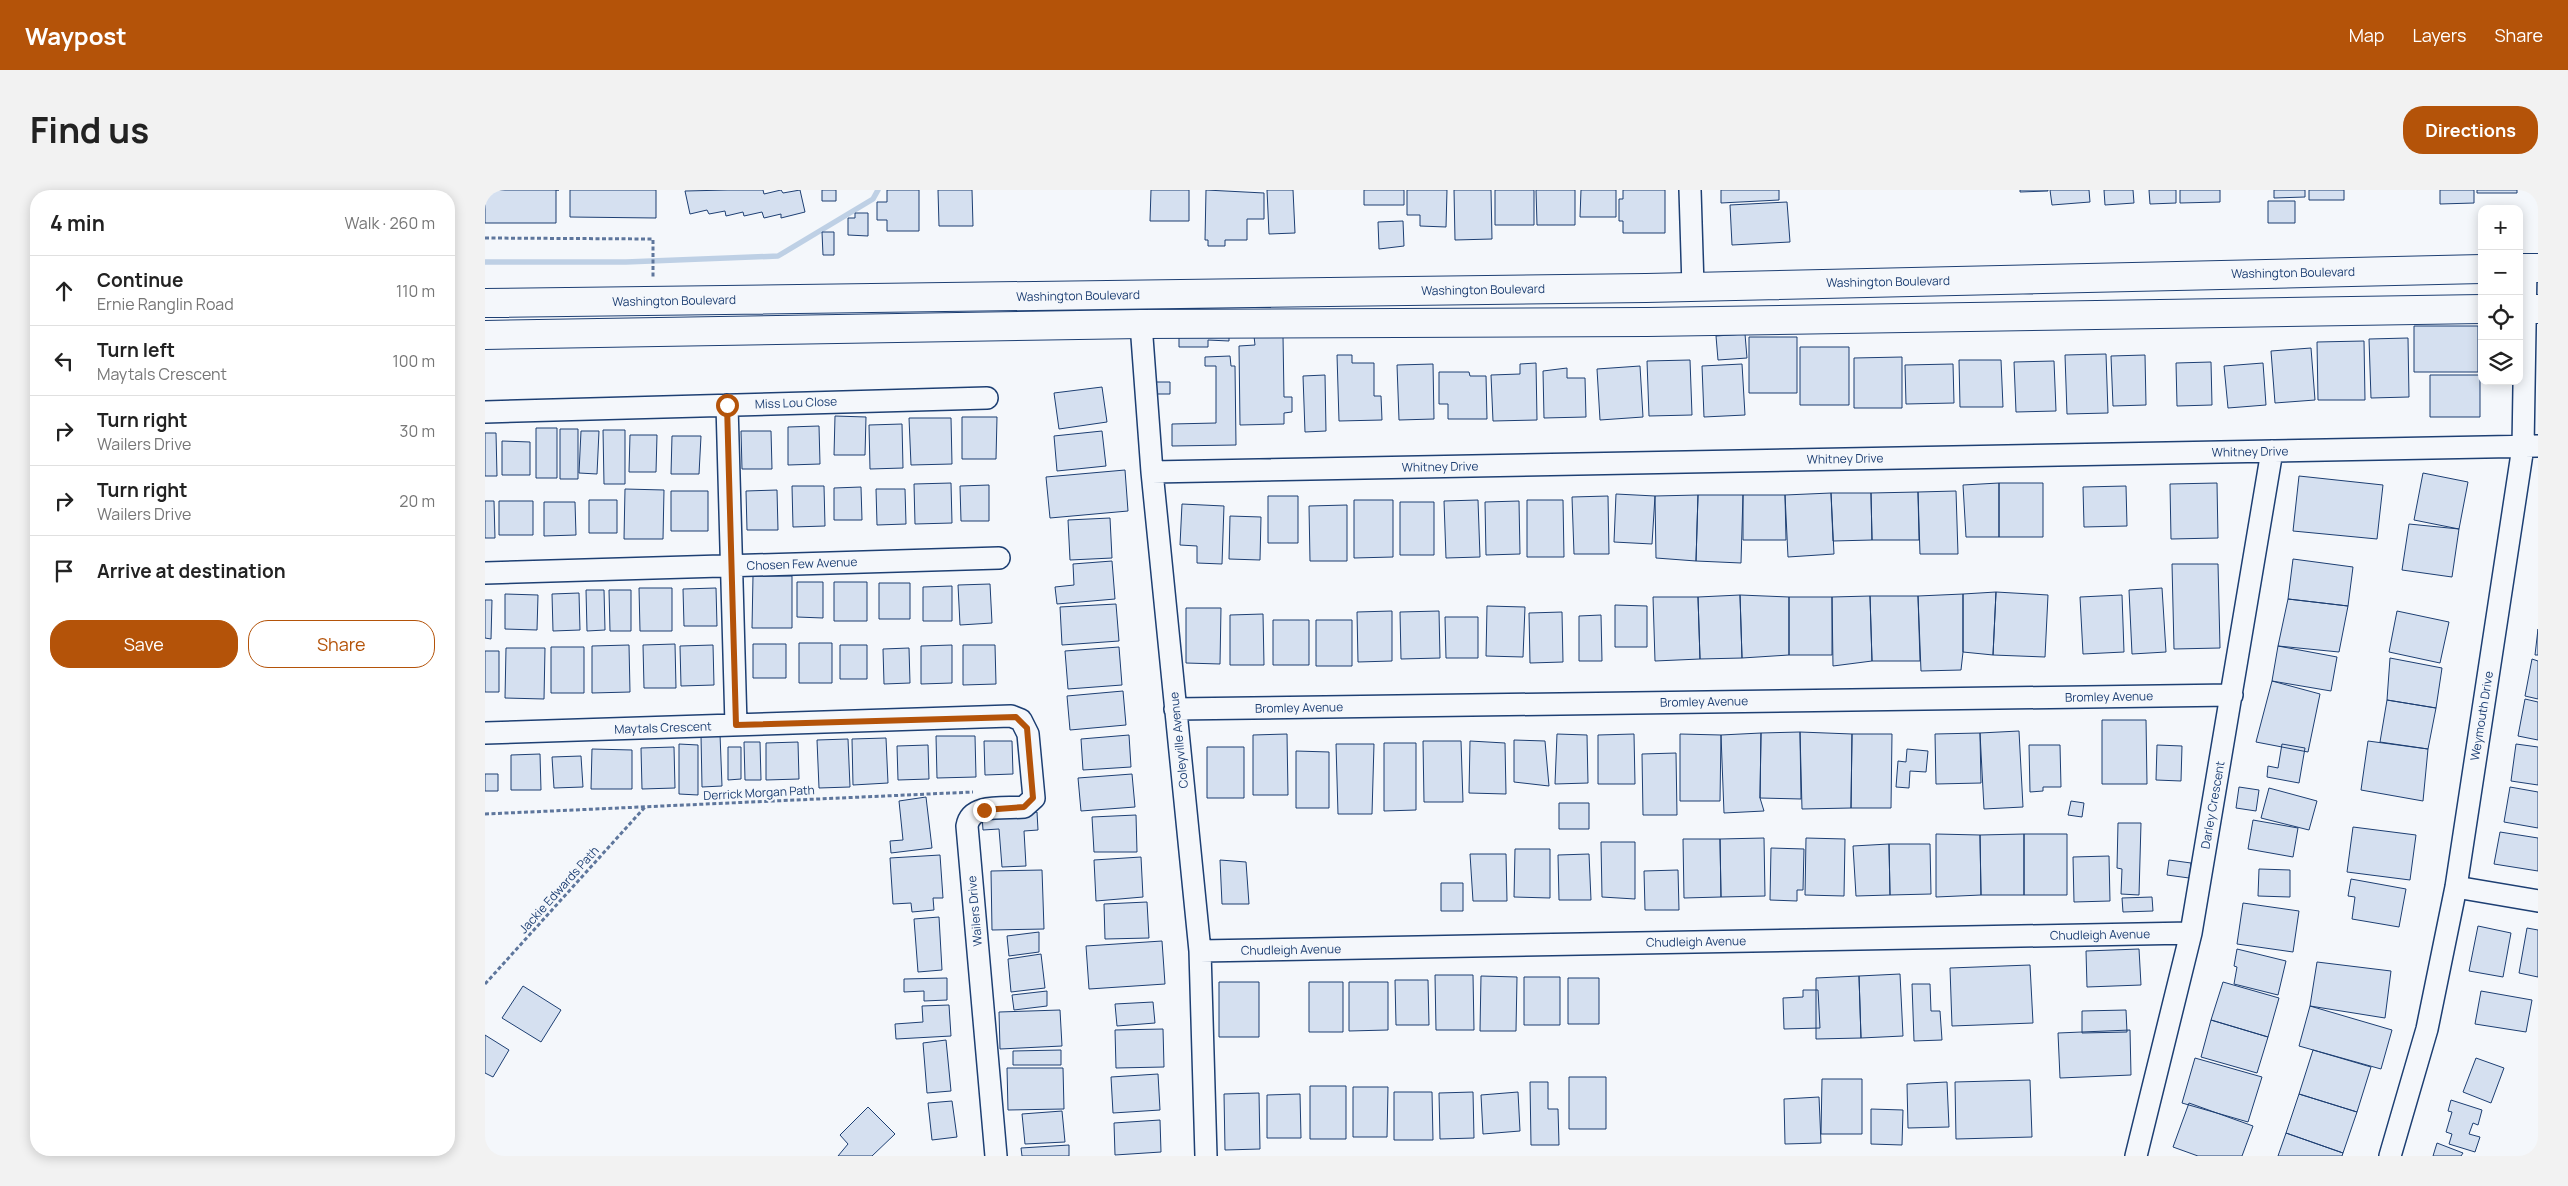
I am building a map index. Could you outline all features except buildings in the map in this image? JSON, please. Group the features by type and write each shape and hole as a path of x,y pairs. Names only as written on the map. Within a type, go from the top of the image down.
{"highway":[{"name":"Washington Boulevard","path":"485,302 683,302 1693,287 2478,269"},
{"path":"485,293 515,302"},
{"path":"485,335 1141,324 1647,322 2478,309"}],"street":[{"path":"1690,190 1693,287"},
{"name":"Weymouth Drive","path":"2390,1156 2427,1029 2456,887 2531,447 2528,268"},
{"name":"Coleyville Avenue","path":"1141,324 1152,472 1200,951 1206,1156"},
{"name":"Miss Lou Close","path":"485,412 987,398"},
{"path":"727,405 736,725"},
{"name":"Whitney Drive","path":"1152,472 2531,447"},
{"name":"Darley Crescent","path":"2136,1156 2191,933 2272,451"},
{"name":"Chosen Few Avenue","path":"485,573 999,558"},
{"name":"Bromley Avenue","path":"1175,709 2232,695"},
{"name":"Maytals Crescent","path":"485,733 1011,716 1021,720"},
{"name":"Wailers Drive","path":"996,1156 967,826 971,816 979,810 1024,807 1033,798 1027,728 1021,720"},
{"path":"2456,887 2538,901"},
{"name":"Chudleigh Avenue","path":"1200,951 2191,933"}],"path":[{"path":"485,238 653,239 653,275"},
{"name":"Derrick Morgan Path","path":"485,814 974,792"},
{"name":"Jackie Edwards Path","path":"485,984 645,807"},
{"path":"485,1150 488,1156"}],"waterway":[{"path":"486,262 626,262 778,256 873,199 878,190"}],"route":[{"path":"727,405 736,725 1016,717 1027,728 1033,798 1031,803 1024,807 984,810"}]}
